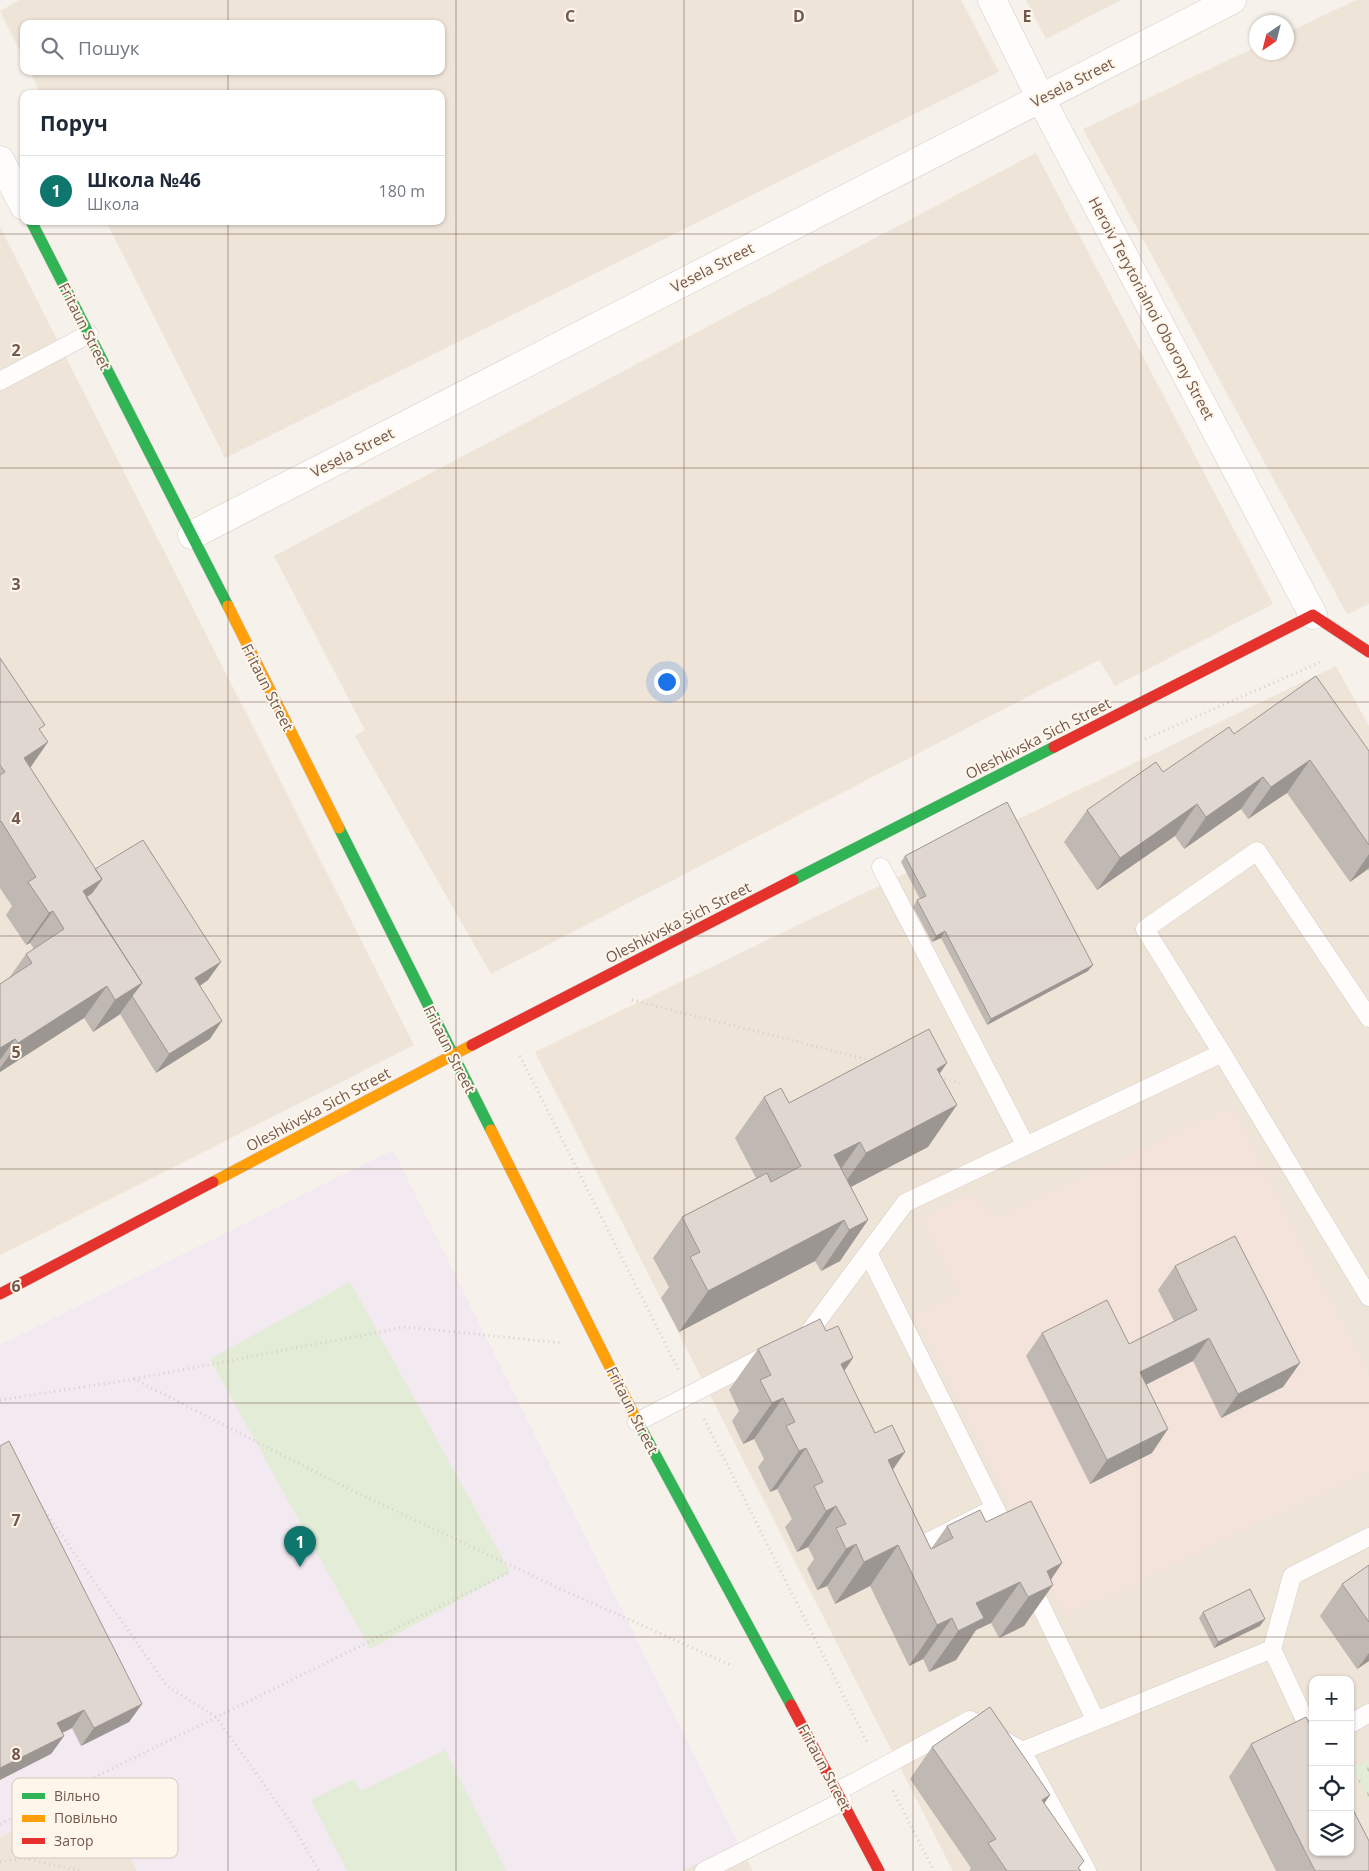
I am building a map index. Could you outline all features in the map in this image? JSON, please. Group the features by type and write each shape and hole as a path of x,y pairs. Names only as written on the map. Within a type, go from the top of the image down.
{"street":[{"name":"Heroiv Terytorialnoi Oborony Street","path":"992,0 1041,98 1313,615"},
{"name":"Vesela Street","path":"192,534 1232,0"},
{"path":"0,160 20,198"},
{"name":"Fritaun Street","path":"33,225 192,534 638,1422 841,1796 879,1871"},
{"path":"1313,615 1369,652"},
{"name":"Oleshkivska Sich Street","path":"0,1294 454,1055 848,851 1313,615"}],"lane":[{"path":"0,381 89,334"},
{"path":"1369,1018 1257,851 1145,929 1369,1298"},
{"path":"881,867 1026,1146"},
{"path":"638,1422 807,1335 906,1203 1222,1053"},
{"path":"868,1254 1016,1552"},
{"path":"807,1335 816,1353"},
{"path":"901,1522 914,1549 994,1508"},
{"path":"1309,1728 1272,1649 1292,1576 1369,1536"},
{"path":"1024,1570 1096,1721"},
{"path":"1022,1751 1272,1649"},
{"path":"1354,1722 1369,1713"},
{"path":"704,1871 841,1796 881,1768 970,1720 1022,1751 1087,1871"}],"path":[{"path":"632,1000 882,1063"},
{"path":"506,1028 934,1871"},
{"path":"930,1076 998,1092"},
{"path":"0,1400 134,1380 405,1327 600,1346"},
{"path":"134,1380 339,1484 565,1591 737,1667"},
{"path":"39,1502 167,1686 216,1717 290,1821 319,1871"},
{"path":"93,1778 510,1572"},
{"path":"0,1824 12,1818"},
{"path":"0,1862 23,1858 81,1871"}],"shaded area":[{"path":"20,0 961,0 999,72 225,458 108,225 445,225 445,90 39,90 32,75 445,75 445,20 20,20 20,51 0,11"},
{"path":"1026,0 1121,0 1046,39"},
{"path":"1356,0 1369,0 1369,604 1347,614 1083,129 1249,50 1249,60 1294,60 1294,30"},
{"path":"1036,153 1273,604 1115,686 1099,660 491,974 355,736 365,730 274,556"},
{"path":"0,227 414,1045 0,1255"},
{"path":"1336,666 1369,726 1369,1871 953,1871 535,1052"},
{"path":"1232,1107 1369,1374 1369,1471 1065,1616 915,1314 958,1294 921,1218 973,1192 995,1218"},
{"path":"393,1150 738,1843 682,1871 137,1871 130,1858 178,1858 178,1778 12,1778 12,1831 0,1837 0,1345"},
{"path":"12,1831 12,1858 130,1858 137,1871 0,1871 0,1837"},
{"path":"738,1843 753,1871 682,1871"}],"green space":[{"path":"350,1282 510,1572 370,1649 210,1359"},
{"path":"445,1750 506,1871 347,1871 311,1800 354,1779 361,1791"},
{"path":"1369,1760 1369,1802 1354,1772 1354,1767"}],"building":[{"path":"0,658 45,725 39,729 48,742 24,758 102,879 83,891 142,983 115,1000 107,986 18,1043 15,1039 0,1048 0,984 32,963 26,954 64,929 53,911 49,913 28,882 36,877 0,822 0,775 5,772 0,765"},
{"path":"1316,676 1369,751 1369,845 1310,760 1271,787 1263,777 1206,817 1197,804 1120,858 1087,810 1156,762 1163,772 1229,727 1234,734"},
{"path":"1007,802 1093,965 991,1019 945,931 936,936 917,900 926,896 905,856"},
{"path":"143,840 221,962 195,978 222,1021 169,1054 132,996 142,983 86,897 92,893 102,879 95,869"},
{"path":"929,1029 947,1063 937,1069 957,1105 866,1153 860,1142 834,1155 868,1220 849,1230 844,1220 708,1291 690,1257 700,1252 682,1217 767,1173 771,1182 801,1166 764,1097 781,1088 789,1103"},
{"path":"1235,1236 1300,1363 1238,1394 1209,1338 1140,1372 1168,1429 1107,1460 1042,1333 1107,1300 1129,1344 1197,1310 1175,1266"},
{"path":"820,1319 826,1331 838,1326 853,1358 841,1364 875,1433 892,1425 905,1452 888,1460 931,1549 953,1538 947,1526 980,1510 986,1522 1031,1501 1062,1563 1047,1571 1053,1585 1028,1597 1020,1582 976,1603 984,1618 958,1631 952,1618 937,1625 898,1545 864,1562 856,1544 846,1549 836,1528 846,1524 836,1506 826,1511 814,1486 823,1482 806,1448 799,1451 786,1426 795,1422 783,1398 772,1403 760,1380 771,1375 758,1349"},
{"path":"9,1441 142,1704 94,1728 84,1710 57,1723 64,1736 0,1768 0,1446"},
{"path":"1369,1565 1369,1622 1342,1584"},
{"path":"1250,1589 1265,1619 1218,1642 1203,1612"},
{"path":"990,1707 1050,1795 1042,1800 1084,1861 1078,1868 1081,1871 1007,1871 988,1843 996,1839 932,1747"},
{"path":"1306,1717 1309,1723 1309,1856 1354,1856 1354,1812 1369,1841 1369,1871 1315,1871 1251,1744"}],"traffic: fast":[{"path":"33,225 228,606"},
{"path":"793,880 1054,747"},
{"path":"339,828 491,1130"},
{"path":"635,1417 791,1705"}],"traffic: slow":[{"path":"228,606 339,828"},
{"path":"213,1182 472,1045"},
{"path":"491,1130 635,1417"}],"traffic: jam":[{"path":"1054,747 1313,615 1369,652"},
{"path":"472,1045 793,880"},
{"path":"0,1294 213,1182"},
{"path":"791,1705 879,1871"}],"place":[{"name":"Школа №46","path":"300,1567"}]}
